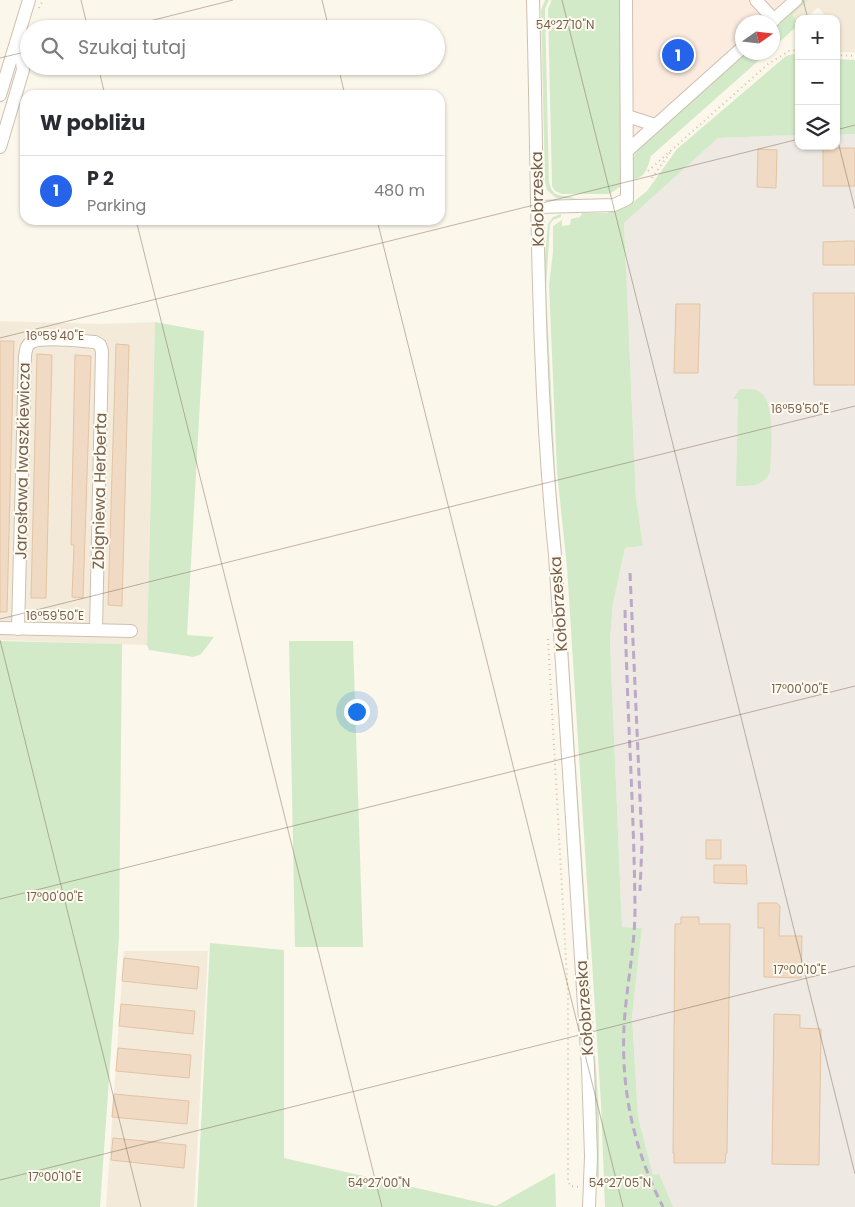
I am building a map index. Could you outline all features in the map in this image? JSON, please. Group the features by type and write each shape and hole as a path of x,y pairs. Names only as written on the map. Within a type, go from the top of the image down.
{"street":[{"path":"23,20 29,0"},
{"name":"Kołobrzeska","path":"533,0 538,278 548,475 556,565 588,1067 592,1156 589,1207"},
{"path":"538,207 614,206 628,199 626,0"},
{"path":"756,0 767,15"},
{"path":"779,15 796,0"},
{"path":"0,95 20,30"},
{"path":"16,44 20,52"},
{"path":"627,151 735,54"},
{"path":"0,147 22,75"},
{"path":"627,116 655,126"},
{"name":"Jarosława Iwaszkiewicza","path":"18,629 26,347 37,340 85,341 100,345 102,351"},
{"name":"Zbigniewa Herberta","path":"96,630 102,351"},
{"path":"0,628 131,631"}],"path":[{"path":"648,171 768,64 789,51 795,50"},
{"path":"840,55 855,56"},
{"path":"652,178 674,147"}],"shaded area":[{"path":"550,0 808,0 780,26 780,15 735,15 735,60 742,60 639,152 640,168 623,183 554,184"},
{"path":"808,0 855,0 855,52 840,52 840,15 825,15 818,7 809,15 795,15 795,19 791,15"},
{"path":"855,134 855,1207 672,1207 653,1176 638,1117 632,1016 642,928 622,927 610,640 613,604 625,548 643,546 636,498 624,223 718,138 795,135 795,150 840,150 840,135"},
{"path":"0,321 99,324 155,322 147,645 0,640"},
{"path":"124,951 208,951 194,1207 106,1207"}],"green space":[{"path":"545,0 549,0 545,9 549,182 553,192 556,194 576,199 556,198 547,190 545,182 541,10"},
{"path":"552,0 622,0 623,185 609,194 562,194 555,191 552,186 548,9"},
{"path":"805,0 808,0 792,15 795,19 795,28 780,42 780,22"},
{"path":"795,54 795,135 718,138 624,223 636,498 643,546 625,548 613,604 610,640 622,927 642,928 632,1016 638,1117 653,1175 659,1174 673,1207 605,1207 601,1104 567,567 557,472 549,285 553,252 553,226 562,220 562,226 570,225 571,219 580,217 582,213 607,213 632,203 647,191 677,149 786,56"},
{"path":"840,59 855,60 855,134 840,135"},
{"path":"738,60 759,60 651,156 644,174 633,179 633,158 637,151"},
{"path":"561,214 561,217 553,220 550,224 546,289 556,488 599,1113 599,1180 597,1180 597,1130 564,617 553,496 543,277 548,224 553,217"},
{"path":"155,322 204,331 187,635 214,637 201,654 194,657 149,650 147,645"},
{"path":"740,389 753,389 760,392 765,398 770,417 770,472 764,481 751,486 736,486 738,399 733,399"},
{"path":"0,641 122,644 119,937 100,1207 0,1207"},
{"path":"289,641 353,641 363,947 295,947"},
{"path":"210,943 284,950 284,1158 496,1206 555,1173 556,1207 197,1207"}],"building":[{"path":"855,148 855,186 823,186 823,150"},
{"path":"758,149 777,150 776,188 757,187"},
{"path":"855,241 855,265 823,265 823,242"},
{"path":"813,293 855,293 855,385 814,385"},
{"path":"676,304 700,304 698,373 674,373"},
{"path":"0,341 14,341 7,612 0,612"},
{"path":"116,344 129,345 122,606 108,605"},
{"path":"37,354 52,355 46,598 31,598"},
{"path":"75,355 91,356 83,598 72,597 74,545 71,545"},
{"path":"706,840 721,840 721,859 706,859"},
{"path":"714,865 746,865 747,884 714,883"},
{"path":"758,903 777,903 780,906 779,936 802,936 801,978 764,977 764,928 758,928"},
{"path":"681,917 699,917 699,924 730,924 727,1153 725,1163 674,1163 675,924 681,924"},
{"path":"124,958 199,967 197,989 122,981"},
{"path":"121,1004 195,1011 193,1034 119,1026"},
{"path":"774,1014 800,1015 800,1028 821,1029 819,1165 772,1164"},
{"path":"118,1048 191,1055 189,1078 116,1071"},
{"path":"114,1094 189,1101 187,1124 112,1117"},
{"path":"113,1138 186,1145 184,1168 111,1160"}],"railway":[{"path":"630,573 642,843 640,891"},
{"path":"625,610 635,921 625,1013 624,1064 626,1089 636,1137 643,1161 663,1207"}],"place":[{"name":"P 2","path":"678,55"}]}
